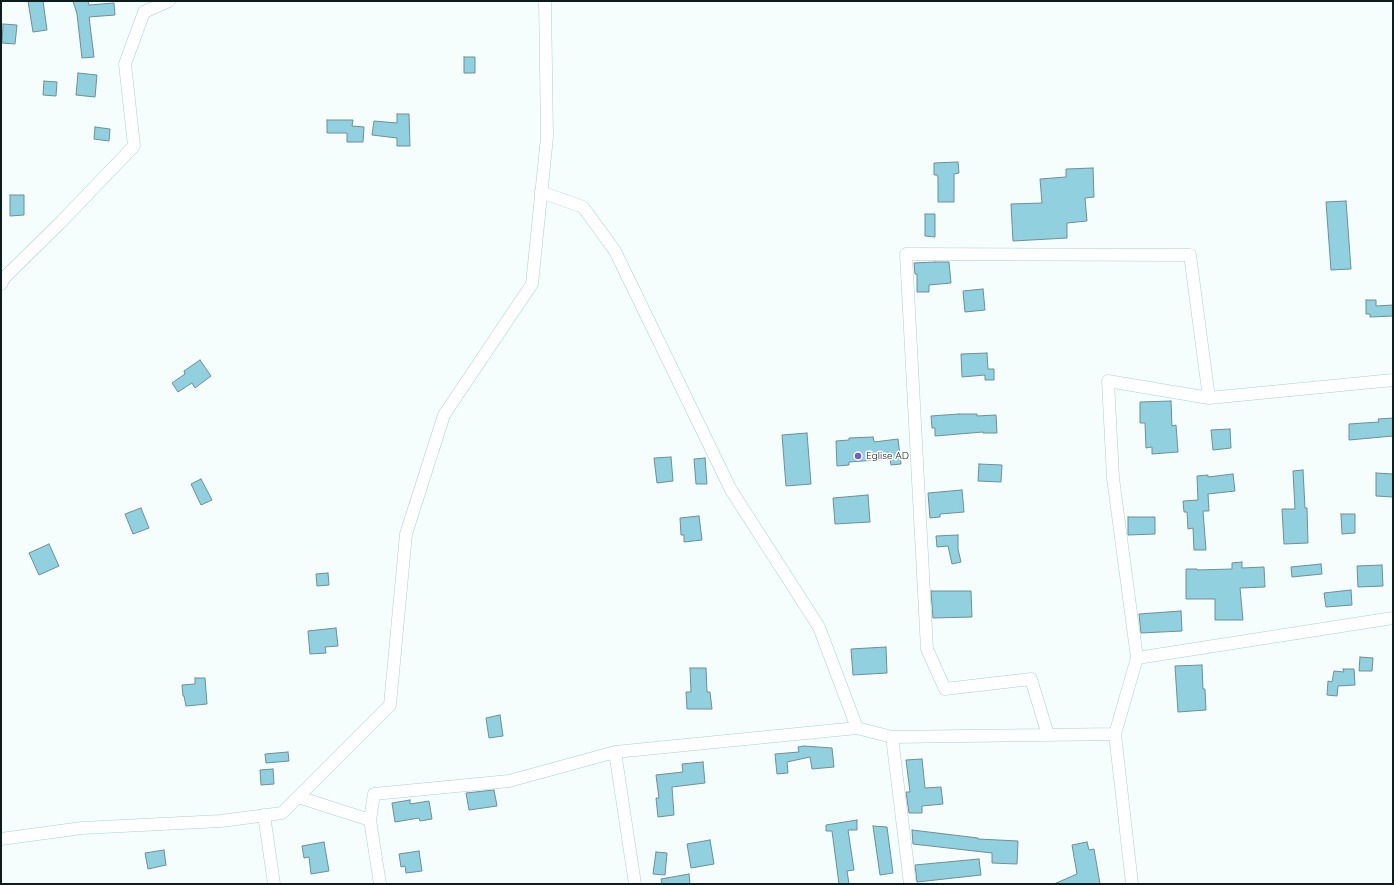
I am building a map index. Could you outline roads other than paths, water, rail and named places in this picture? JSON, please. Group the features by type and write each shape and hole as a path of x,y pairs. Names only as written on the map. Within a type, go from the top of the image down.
{"street":[{"path":"1,284 4,278 59,224 134,146 125,64 144,12 169,1"},
{"path":"1,839 82,828 221,821 282,813 390,705 406,534 444,415 532,284 547,137 545,1"},
{"path":"541,192 583,207 615,251 731,490 819,627 857,728"},
{"path":"1048,735 1031,679 945,689 927,649 906,254 1190,255 1210,398"},
{"path":"1132,884 1115,734 1137,658 1112,478 1108,381 1210,398 1393,380"},
{"path":"1137,658 1393,618"},
{"path":"380,884 370,820 374,794 509,782 615,752 857,728 892,737 1115,734"},
{"path":"892,737 910,884"},
{"path":"615,752 635,884"},
{"path":"298,797 370,820"},
{"path":"264,815 274,884"}],"place":[{"name":"Eglise AD","path":"858,456"}]}
